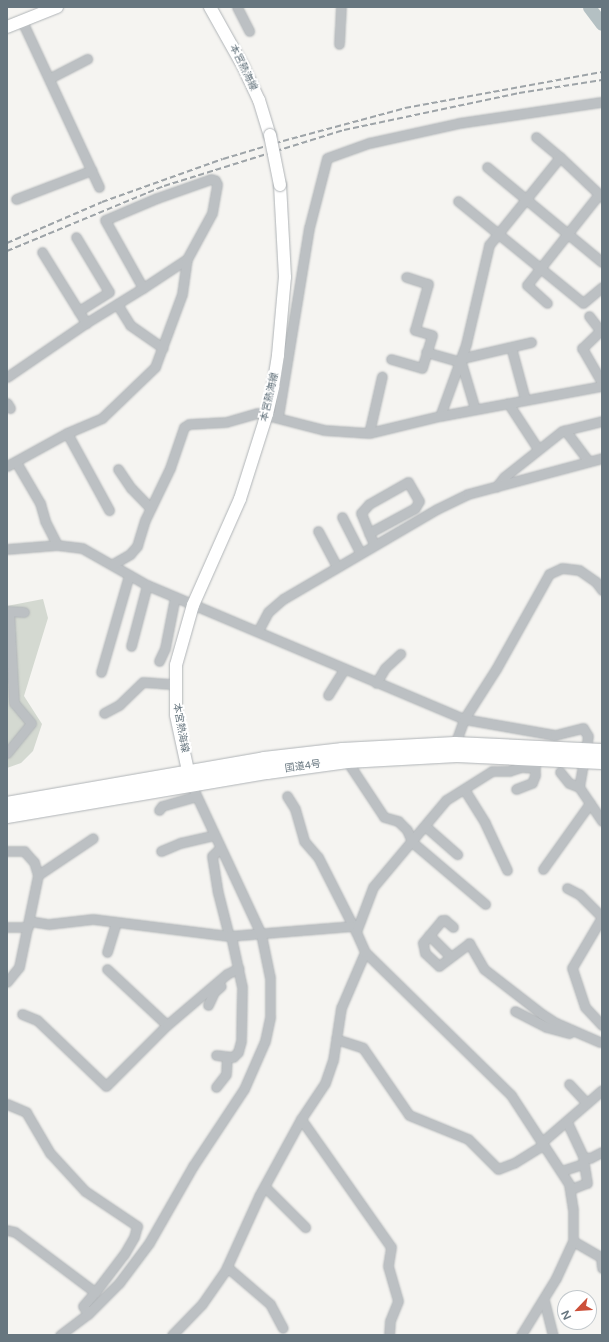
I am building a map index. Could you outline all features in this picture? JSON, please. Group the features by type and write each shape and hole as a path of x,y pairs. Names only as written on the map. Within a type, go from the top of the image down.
{"highway":[{"name":"国道4号","path":"7,804 192,784 264,759 342,750 455,744 584,754 602,762"},
{"name":"国道4号","path":"7,816 192,784 347,761 419,756 535,763 602,751"}],"main road":[{"path":"7,28 57,7"},
{"name":"本宮熱海線","path":"192,784 176,715 174,684 180,651 193,605 240,499 272,416 283,312 285,246 280,185 270,135 246,72 210,7"}],"street":[{"path":"237,7 250,31"},
{"path":"339,44 341,7"},
{"path":"22,21 50,78 99,187"},
{"path":"50,78 87,59"},
{"path":"272,416 309,228 327,158 369,143 459,123 602,102"},
{"path":"536,137 601,195 527,285 547,303"},
{"path":"440,416 462,360 489,245 560,157"},
{"path":"487,167 602,262"},
{"path":"16,199 92,170"},
{"path":"7,466 67,433 93,424 110,413 155,367 182,294 187,260 212,213 217,184 214,179 157,198 105,220 143,288"},
{"path":"458,201 499,232 584,303 602,286"},
{"path":"76,237 109,292 78,311"},
{"path":"42,252 86,323"},
{"path":"7,364 10,374 86,323 187,260"},
{"path":"391,359 422,368 432,335 415,330 428,284 406,277"},
{"path":"117,304 130,325 163,348"},
{"path":"589,316 601,329 584,346 582,352 602,382"},
{"path":"426,352 462,360 531,342"},
{"path":"511,347 525,399"},
{"path":"462,360 475,409"},
{"path":"369,433 382,376"},
{"path":"113,564 135,550 150,508 170,468 186,425 222,422 258,413 324,430 369,433 440,416 525,399 602,386"},
{"path":"508,403 538,449"},
{"path":"496,486 504,477 538,449 565,430 602,421"},
{"path":"565,430 588,460"},
{"path":"67,433 109,510"},
{"path":"258,632 268,612 283,599 360,552 437,508 468,494 588,460 602,458"},
{"path":"16,462 40,503 45,521 57,544"},
{"path":"118,469 131,488 150,508"},
{"path":"369,533 414,508 419,501 408,482 369,504 361,513 369,533 374,544"},
{"path":"342,517 360,552"},
{"path":"318,531 337,566"},
{"path":"7,550 57,544 82,548 113,564 147,585 464,719 555,735 583,728 588,736 579,787 602,821"},
{"path":"455,744 464,719 496,669 545,579 556,570 571,568 588,575 602,590"},
{"path":"101,672 129,575"},
{"path":"131,646 147,585"},
{"path":"159,662 165,648 175,597"},
{"path":"7,753 31,723 14,703 8,611 24,612"},
{"path":"376,683 385,668 400,654"},
{"path":"328,695 344,669"},
{"path":"104,713 119,705 143,682 174,684"},
{"path":"347,761 384,817 398,822 407,830 412,842 485,904"},
{"path":"355,929 373,887 446,800 492,771 509,771 535,763 532,783 516,789"},
{"path":"560,772 566,785 579,787"},
{"path":"60,1335 88,1314 119,1282 149,1243 192,1166 244,1089 256,1066 265,1041 271,995 268,960 261,934 214,835 192,784 158,810"},
{"path":"464,788 485,824 506,870"},
{"path":"287,796 295,809 304,841 318,857 355,929 365,952 499,1082 542,1142 571,1189 573,1241 568,1257 544,1300 521,1335"},
{"path":"542,869 590,803"},
{"path":"424,826 457,854"},
{"path":"161,851 180,842 214,835"},
{"path":"38,875 93,838"},
{"path":"216,1055 227,1057 236,1056 241,1041 244,1008 239,968 218,893 212,856 220,848"},
{"path":"7,851 24,851 32,859 38,875 19,967 7,982"},
{"path":"567,888 583,897 602,917 572,968 585,1007 602,1025"},
{"path":"7,927 93,919 230,936 355,929"},
{"path":"453,927 445,920 442,920 429,935 423,948 439,966 450,956 469,943 484,970 549,1020 601,1043 602,1031"},
{"path":"108,952 116,922"},
{"path":"429,935 450,956"},
{"path":"172,1335 202,1304 227,1267 265,1187 301,1119 325,1083 336,1039 341,1008 365,952"},
{"path":"22,1014 37,1020 106,1086 167,1025 227,974 239,968"},
{"path":"107,969 167,1025"},
{"path":"208,1005 214,992 226,980 227,974"},
{"path":"515,1011 562,1032 576,1031"},
{"path":"336,1039 363,1048 409,1115 468,1139 498,1169 514,1163 540,1147 542,1142 567,1122 602,1090"},
{"path":"216,1087 226,1074 227,1057"},
{"path":"569,1084 587,1103"},
{"path":"7,1104 26,1112 53,1158 72,1174 85,1191 137,1226 134,1237 124,1254 83,1306 88,1314"},
{"path":"301,1119 391,1247 388,1266 398,1301 390,1321 389,1335"},
{"path":"567,1122 583,1161 587,1183 571,1189"},
{"path":"561,1171 602,1152"},
{"path":"265,1187 305,1227"},
{"path":"7,1230 15,1232 94,1292"},
{"path":"573,1241 602,1258 602,1268"},
{"path":"227,1267 270,1304 283,1328"},
{"path":"544,1300 553,1335"}],"shaded area":[{"path":"43,599 48,618 24,696 42,724 33,751 21,763 7,768 7,606"}],"waterway":[{"path":"589,7 602,24"}],"railway":[{"path":"7,243 102,202 223,159 283,141 405,108 602,72"},
{"path":"7,251 164,186 344,130 519,93 602,80"}]}
